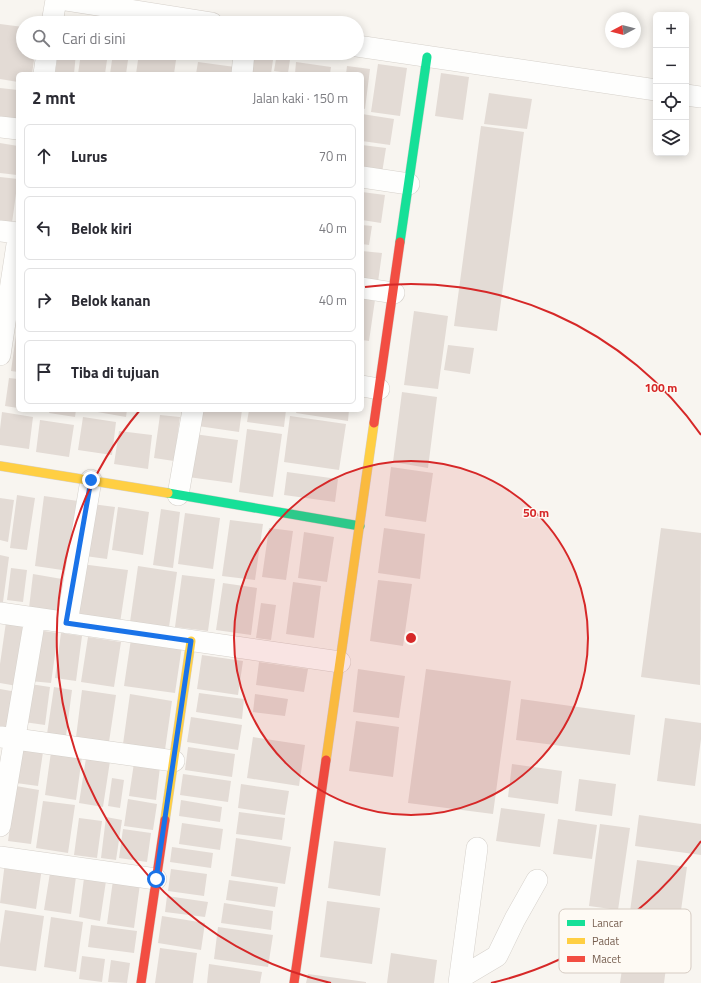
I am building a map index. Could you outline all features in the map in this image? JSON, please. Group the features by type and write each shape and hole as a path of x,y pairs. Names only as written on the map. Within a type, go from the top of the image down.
{"street":[{"path":"53,16 56,0"},
{"path":"65,0 167,16"},
{"path":"364,47 653,90"},
{"path":"294,983 360,526 371,388 394,293 427,57"},
{"path":"44,72 46,60"},
{"path":"242,72 243,60"},
{"path":"689,95 701,97"},
{"path":"0,127 16,129"},
{"path":"364,177 409,184"},
{"path":"0,231 16,233"},
{"path":"0,355 8,327 16,256"},
{"path":"364,288 394,293"},
{"path":"178,495 193,412"},
{"path":"0,466 360,526"},
{"path":"66,623 91,480"},
{"path":"0,614 340,662"},
{"path":"0,826 7,738 35,618"},
{"path":"141,983 191,641"},
{"path":"7,738 174,761"},
{"path":"460,980 477,848"},
{"path":"0,857 156,879"},
{"path":"460,980 497,956 515,919 537,880"}],"building":[{"path":"0,24 16,26 16,60 34,60 32,72 16,72 16,82 0,79"},
{"path":"57,60 75,60 74,72 55,72"},
{"path":"80,60 107,60 105,72 78,72"},
{"path":"112,60 128,60 126,72 110,72"},
{"path":"138,60 176,60 174,72 136,72"},
{"path":"249,60 273,60 271,72 247,72"},
{"path":"276,60 290,60 288,72 274,71"},
{"path":"198,62 235,67 234,72 196,72"},
{"path":"296,62 331,67 330,72 295,72"},
{"path":"378,64 407,68 400,116 371,112"},
{"path":"347,66 370,69 365,109 364,72 346,72"},
{"path":"441,73 469,77 463,120 435,116"},
{"path":"0,88 16,90 16,121 0,119"},
{"path":"489,93 532,99 527,129 484,124"},
{"path":"364,114 394,119 390,145 364,141"},
{"path":"481,126 524,132 497,331 454,326"},
{"path":"0,143 16,146 16,175 0,173"},
{"path":"364,145 386,148 382,173 364,170"},
{"path":"0,177 16,179 16,194 12,223 0,221"},
{"path":"364,192 385,195 381,223 364,220"},
{"path":"364,225 372,226 369,245 364,244"},
{"path":"364,251 382,253 378,282 364,279"},
{"path":"364,298 375,300 369,341 364,340"},
{"path":"414,311 448,316 438,389 404,385"},
{"path":"16,335 16,372 11,371"},
{"path":"448,345 474,348 470,374 444,370"},
{"path":"9,378 16,379 16,408 5,406"},
{"path":"402,392 437,397 428,468 393,462"},
{"path":"2,412 33,417 29,449 0,445"},
{"path":"49,412 76,412 75,417"},
{"path":"97,412 127,412 126,417"},
{"path":"200,412 242,412 239,432 198,426"},
{"path":"249,412 286,412 284,427 247,422"},
{"path":"296,412 349,412 348,421"},
{"path":"160,415 180,417 174,461 154,458"},
{"path":"290,416 346,424 339,470 284,462"},
{"path":"83,417 116,422 112,455 78,450"},
{"path":"40,420 74,425 69,457 36,452"},
{"path":"247,429 282,434 273,497 239,492"},
{"path":"119,431 152,435 148,469 114,464"},
{"path":"194,434 238,440 232,483 188,477"},
{"path":"391,467 433,473 426,522 385,516"},
{"path":"287,472 338,479 335,502 284,495"},
{"path":"17,495 35,498 27,550 10,548"},
{"path":"44,496 78,501 69,571 35,566"},
{"path":"0,498 14,500 8,542 0,540"},
{"path":"92,504 115,507 107,559 85,556"},
{"path":"118,507 149,512 143,555 112,550"},
{"path":"161,509 180,512 173,568 153,565"},
{"path":"185,513 220,518 213,569 178,564"},
{"path":"230,520 263,524 255,580 222,576"},
{"path":"269,528 293,531 286,580 262,577"},
{"path":"384,528 425,534 420,579 378,573"},
{"path":"661,528 701,533 700,685 641,677"},
{"path":"304,532 334,537 327,582 298,578"},
{"path":"0,555 9,557 3,602 0,602"},
{"path":"81,564 128,570 120,623 74,616"},
{"path":"138,566 177,572 169,627 130,622"},
{"path":"11,568 27,570 23,602 7,600"},
{"path":"33,574 62,579 58,612 29,608"},
{"path":"182,575 215,579 208,631 175,627"},
{"path":"378,580 412,584 403,646 370,641"},
{"path":"293,582 321,586 314,638 286,634"},
{"path":"223,583 257,588 251,635 216,630"},
{"path":"261,603 276,605 271,640 256,638"},
{"path":"6,622 26,625 17,686 0,683 0,664"},
{"path":"37,630 58,633 51,683 30,681"},
{"path":"61,633 82,636 76,681 55,678"},
{"path":"88,637 121,642 114,687 81,682"},
{"path":"131,639 182,646 175,693 124,686"},
{"path":"202,655 243,661 238,695 197,689"},
{"path":"259,662 308,669 304,692 256,685"},
{"path":"358,669 405,676 399,718 353,712"},
{"path":"426,669 511,681 493,814 408,803"},
{"path":"30,684 50,687 45,725 24,722"},
{"path":"54,687 72,690 66,736 47,734"},
{"path":"0,689 17,692 12,728 0,727"},
{"path":"82,690 116,695 109,742 76,737"},
{"path":"199,693 244,699 242,719 196,712"},
{"path":"130,694 172,701 165,750 123,744"},
{"path":"255,694 288,699 285,716 253,712"},
{"path":"521,699 635,715 630,755 516,740"},
{"path":"191,717 242,725 238,750 187,742"},
{"path":"665,718 701,723 701,739 695,786 657,781"},
{"path":"356,721 399,727 393,777 349,771"},
{"path":"253,737 305,745 299,786 247,778"},
{"path":"188,747 235,754 232,777 185,770"},
{"path":"21,749 43,752 38,786 16,783"},
{"path":"51,752 82,757 76,800 45,795"},
{"path":"86,758 110,761 103,807 79,803"},
{"path":"134,763 160,767 156,800 129,796"},
{"path":"512,764 562,771 558,804 508,797"},
{"path":"183,774 231,781 228,802 180,795"},
{"path":"112,778 124,780 120,808 108,806"},
{"path":"579,779 616,784 612,816 575,811"},
{"path":"241,784 289,791 285,815 238,808"},
{"path":"16,786 39,790 31,844 8,841"},
{"path":"128,799 157,804 153,830 124,826"},
{"path":"181,800 222,807 220,822 179,816"},
{"path":"43,801 75,805 68,853 36,848"},
{"path":"501,808 545,814 540,847 496,841"},
{"path":"239,812 285,818 282,840 236,834"},
{"path":"639,815 701,824 701,855 635,846"},
{"path":"106,817 122,820 116,860 101,858"},
{"path":"79,818 102,821 97,858 74,855"},
{"path":"558,819 597,825 592,859 553,854"},
{"path":"182,823 223,829 220,850 179,844"},
{"path":"600,824 630,828 618,909 589,906"},
{"path":"123,829 151,833 147,862 119,858"},
{"path":"236,838 291,847 285,884 231,876"},
{"path":"334,841 386,848 380,896 328,888"},
{"path":"172,847 213,853 211,868 170,862"},
{"path":"637,860 687,867 681,909 630,909"},
{"path":"5,862 42,868 36,909 0,903"},
{"path":"171,869 207,874 204,896 168,891"},
{"path":"50,873 76,877 71,914 44,910"},
{"path":"84,878 106,881 100,921 79,917"},
{"path":"113,880 140,884 134,928 107,924"},
{"path":"229,880 278,887 275,907 226,900"},
{"path":"167,896 208,902 205,917 165,912"},
{"path":"327,901 380,908 372,964 320,957"},
{"path":"224,903 273,911 271,930 221,923"},
{"path":"5,910 44,916 36,971 0,966 0,944"},
{"path":"162,916 205,923 201,950 158,943"},
{"path":"51,917 83,922 76,972 44,967"},
{"path":"91,925 137,931 134,953 88,947"},
{"path":"218,927 273,935 268,967 214,959"},
{"path":"160,948 197,953 193,983 155,983"},
{"path":"391,953 437,960 434,983 387,983"},
{"path":"82,956 105,959 102,982 79,979"},
{"path":"111,960 130,963 127,983 108,982"},
{"path":"209,964 262,972 260,983 207,983"},
{"path":"621,973 665,973 664,983 620,983"},
{"path":"308,974 366,982 366,983 306,983"}],"traffic: fast":[{"path":"400,242 427,57"},
{"path":"168,493 360,526"}],"traffic: slow":[{"path":"326,760 374,423"},
{"path":"0,466 168,493"},
{"path":"165,820 191,641"}],"traffic: jam":[{"path":"374,423 400,242"},
{"path":"294,983 326,760"},
{"path":"141,983 165,820"}],"route":[{"path":"91,480 66,623 191,641 156,879"}]}
